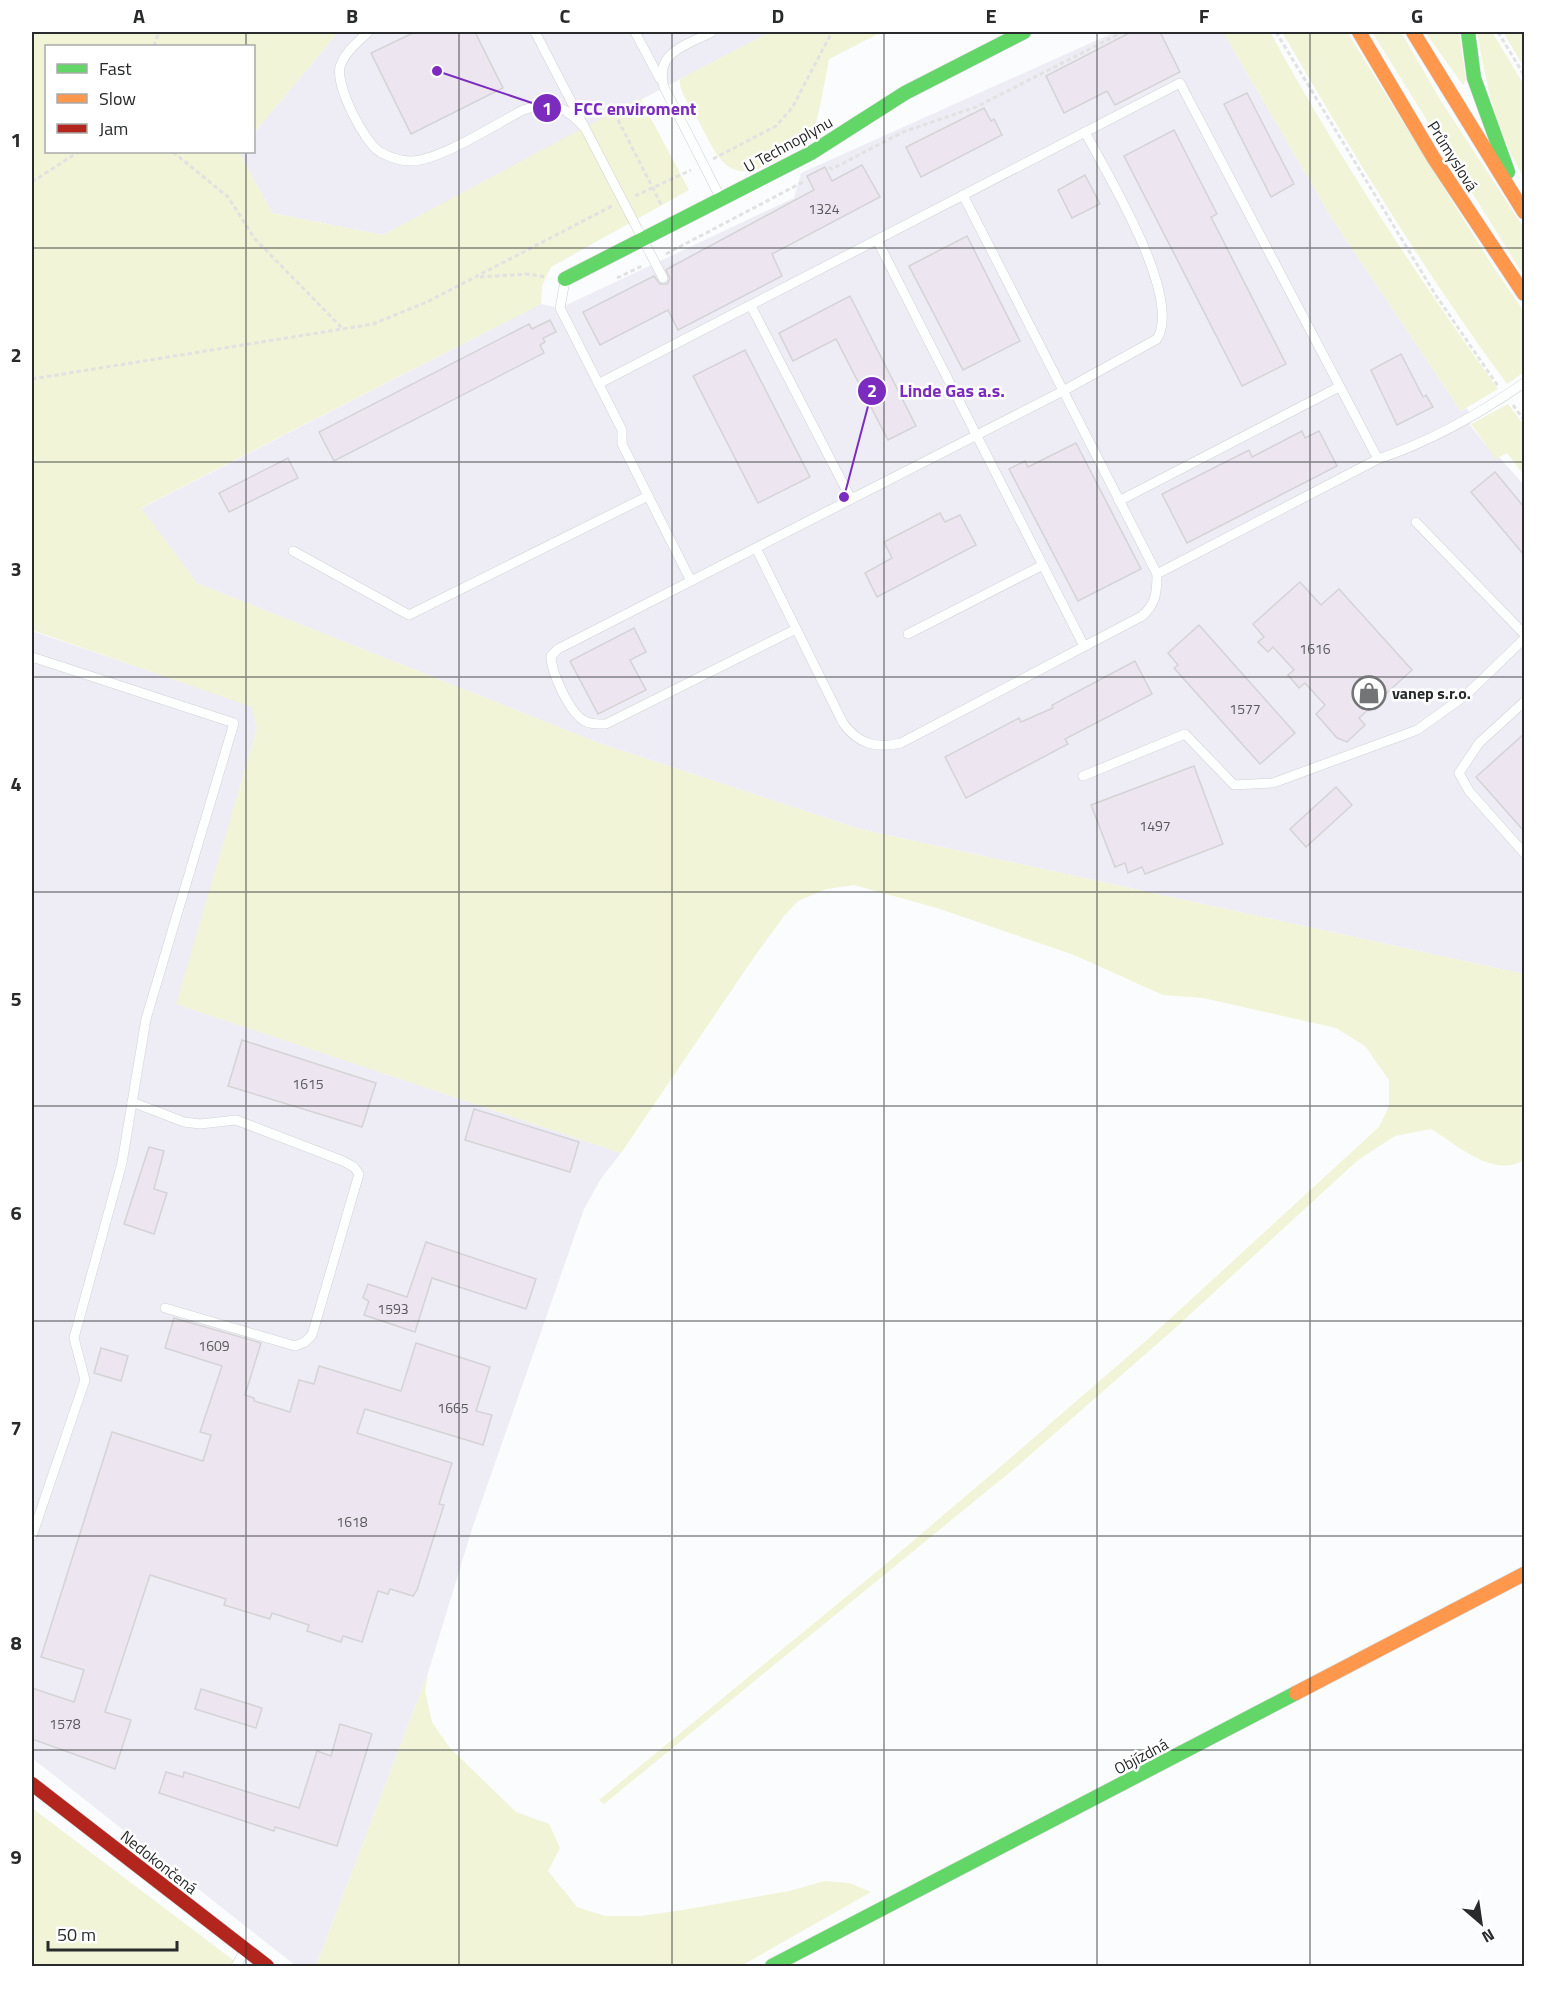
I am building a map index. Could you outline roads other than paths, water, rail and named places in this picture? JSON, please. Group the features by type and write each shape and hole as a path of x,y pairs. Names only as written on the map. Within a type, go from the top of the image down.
{"street":[{"name":"U Technoplynu","path":"565,279 811,153 905,93 1024,32"},
{"name":"Průmyslová","path":"1359,32 1440,167 1524,294"},
{"name":"Průmyslová","path":"1413,32 1523,211"},
{"path":"1468,32 1474,78 1523,211"},
{"name":"Objízdná","path":"772,1966 1524,1574"},
{"name":"Nedokončená","path":"32,1784 267,1966"}],"lane":[{"path":"368,32 347,53 340,68 340,83 366,136 378,152 411,161 431,158 523,110 539,105 555,104 566,110 583,126"},
{"path":"535,32 663,278"},
{"path":"636,32 721,199"},
{"path":"664,87 660,75 666,59 712,32"},
{"path":"598,384 1180,83 1378,459"},
{"path":"796,629 606,724 593,724 582,720 573,711 551,668 551,656 558,649 1150,345 1162,332 1164,322 1152,262 1085,132"},
{"path":"756,548 843,723 853,736 865,743 883,747 901,743 1149,611 1156,598 1157,574 963,195"},
{"path":"877,240 1084,646"},
{"path":"565,279 560,308 622,430 622,444 691,581"},
{"path":"750,306 851,499"},
{"path":"1157,574 1378,459 1407,450 1505,396 1524,383"},
{"path":"1119,501 1340,387"},
{"path":"293,550 409,615 648,496"},
{"path":"1416,522 1524,634"},
{"path":"908,634 1042,565"},
{"path":"1083,776 1185,734 1234,785 1273,783 1417,730 1466,695 1524,639"},
{"path":"32,657 234,723 146,1019 122,1162 74,1338 85,1380 32,1536"},
{"path":"1524,702 1479,743 1460,773 1468,790 1524,853"},
{"path":"132,1102 184,1122 200,1124 236,1120 343,1161 354,1167 359,1174 312,1335 305,1342 295,1346 165,1308"},
{"path":"236,1966 245,1950"}],"place":[{"name":"FCC enviroment","path":"437,71"},
{"name":"Linde Gas a.s.","path":"844,497"},
{"name":"vanep s.r.o.","path":"1369,693"}]}
